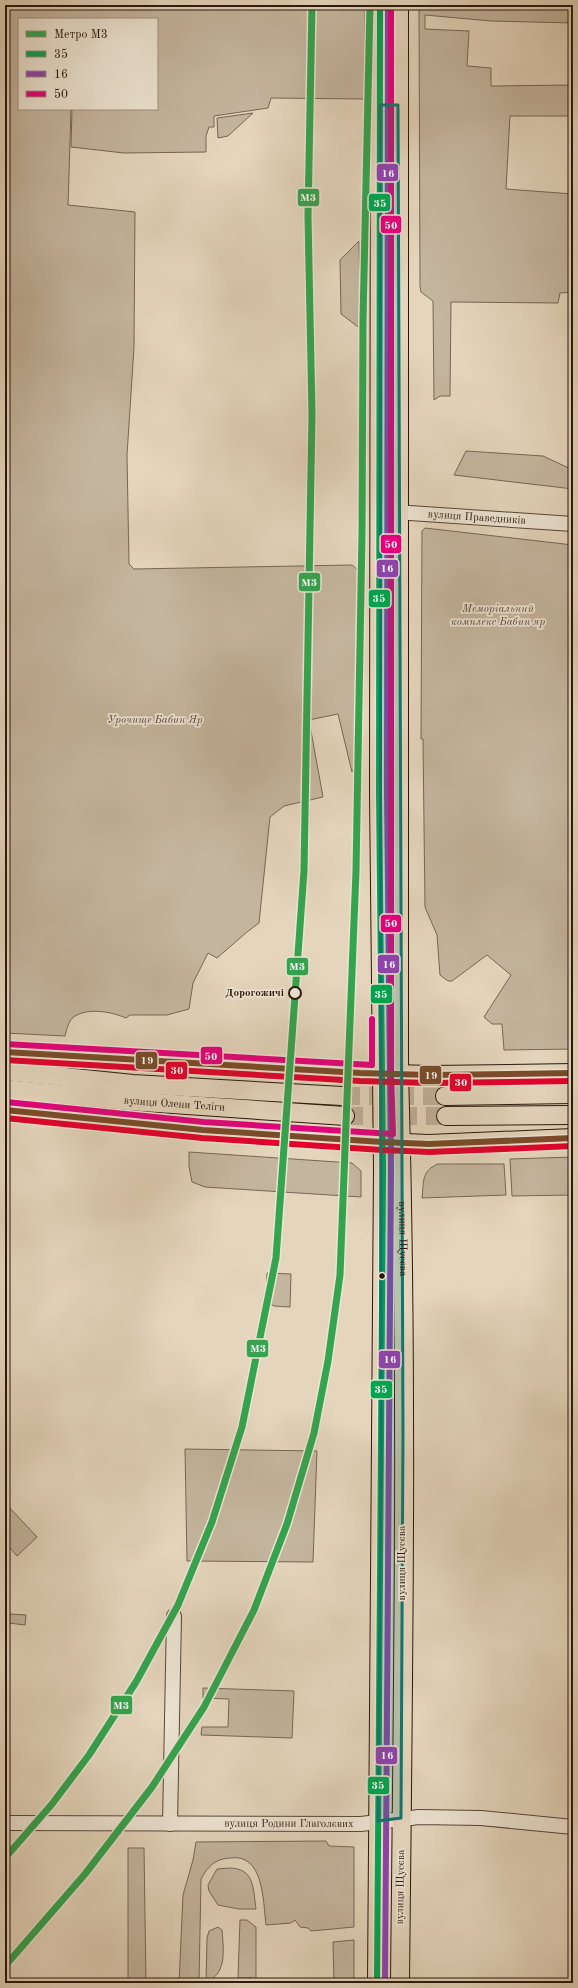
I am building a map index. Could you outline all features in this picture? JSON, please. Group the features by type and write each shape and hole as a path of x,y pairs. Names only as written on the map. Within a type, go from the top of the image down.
{"main road":[{"name":"вулиця Щусєва","path":"377,1983 382,1142 380,1073 379,794 380,5"},
{"name":"вулиця Щусєва","path":"399,5 399,1074 403,1393 400,1983"},
{"path":"380,105 398,105"},
{"path":"5,1052 399,1074 573,1073"},
{"name":"вулиця Олени Теліги","path":"5,1071 133,1084 342,1096"},
{"name":"вулиця Олени Теліги","path":"5,1089 129,1101 345,1116"},
{"path":"445,1096 573,1094"},
{"name":"вулиця Олени Теліги","path":"5,1110 43,1116 203,1130 382,1142 429,1144 573,1138"},
{"path":"446,1116 573,1115"}],"street":[{"name":"вулиця Праведників","path":"380,510 573,524"},
{"path":"170,1824 174,1616"},
{"name":"вулиця Родини Глаголєвих","path":"5,1823 361,1824 401,1818 482,1818 573,1826"}],"highlighted area":[{"path":"380,105 398,105 403,1433 401,1818 378,1821 381,1462"}],"green space":[{"name":"Урочище Бабин Яр","path":"5,5 365,5 364,99 271,98 268,108 214,116 214,127 209,127 206,136 206,152 124,153 71,147 72,110 158,110 158,18 18,18 18,110 71,110 68,205 135,212 134,347 127,455 129,564 134,569 352,565 359,571 355,765 352,772 338,714 309,720 323,797 284,806 270,817 259,923 217,958 208,953 193,983 189,1009 167,1015 130,1015 126,1018 114,1014 95,1011 83,1013 72,1018 65,1036 5,1033"},
{"path":"419,5 573,5 573,23 491,21 425,15 425,29 469,31 467,66 491,68 491,86 573,85 573,116 510,116 506,189 573,194 573,292 560,293 558,303 451,302 450,396 440,396 434,400 433,301 421,292 420,286"},
{"path":"253,113 228,136 218,138 217,118"},
{"path":"359,241 361,329 341,314 340,260"},
{"path":"466,451 543,456 573,470 573,489 454,475"},
{"name":"Меморіальний комплекс Бабин яр","path":"425,528 573,545 573,1049 504,1050 502,1024 492,1024 484,1017 511,975 487,955 452,981 448,981 440,975 437,935 425,907 423,739 421,739 422,531"},
{"path":"189,1152 352,1163 361,1171 361,1197 205,1187 192,1182 189,1166"},
{"path":"573,1157 573,1195 512,1196 510,1159"},
{"path":"438,1164 504,1164 506,1195 422,1198 424,1178 429,1170"},
{"path":"267,1273 291,1274 290,1307 274,1306 266,1301"},
{"path":"185,1449 317,1451 313,1562 187,1561"},
{"path":"9,1507 37,1537 17,1556 5,1542 5,1510"},
{"path":"10,1614 26,1615 25,1625 9,1623"},
{"path":"203,1688 294,1691 292,1738 201,1735 202,1727 228,1727 229,1699 203,1698"},
{"path":"326,1841 329,1846 354,1847 354,1927 311,1931 308,1928 300,1927 295,1920 291,1923 266,1925 260,1881 256,1871 250,1863 241,1858 220,1860 212,1864 206,1870 201,1879 199,1983 179,1983 183,1895 193,1860 196,1842"},
{"path":"128,1848 144,1848 146,1983 128,1983"},
{"path":"217,1869 238,1869 248,1876 253,1887 256,1909 239,1909 218,1905 209,1891 208,1885"},
{"path":"240,1920 247,1920 256,1927 256,1983 253,1983 253,1978 238,1978"},
{"path":"218,1927 222,1930 223,1961 218,1973 206,1983 207,1938 209,1931"},
{"path":"354,1940 354,1983 334,1983 333,1942"}],"tunnel":[{"path":"342,1096 445,1096"},
{"path":"345,1116 446,1116"}],"metro line":[{"name":"M3","path":"5,1858 52,1804 89,1755 136,1682 178,1605 212,1522 242,1427 276,1258 304,871 312,414 308,216 312,5"},
{"name":"M3","path":"5,1966 85,1874 152,1787 204,1707 254,1610 287,1524 314,1433 328,1361 340,1275 356,871 362,534 363,320 370,5"}],"transit line":[{"name":"35","path":"377,1983 383,1168 379,793 380,5"},
{"name":"16","path":"385,1983 391,1168 387,793 388,5"},
{"name":"50","path":"6,1102 204,1122 393,1134 391,1074 391,5"},
{"name":"50","path":"5,1044 372,1065 372,1019"},
{"name":"19","path":"5,1052 360,1073 430,1075 573,1073"},
{"name":"30","path":"5,1060 360,1081 430,1083 573,1081"},
{"name":"19","path":"5,1110 203,1130 382,1142 429,1144 573,1138"},
{"name":"30","path":"5,1118 202,1138 382,1150 429,1152 573,1146"}],"place":[{"name":"Дорогожичі","path":"295,993"}]}
